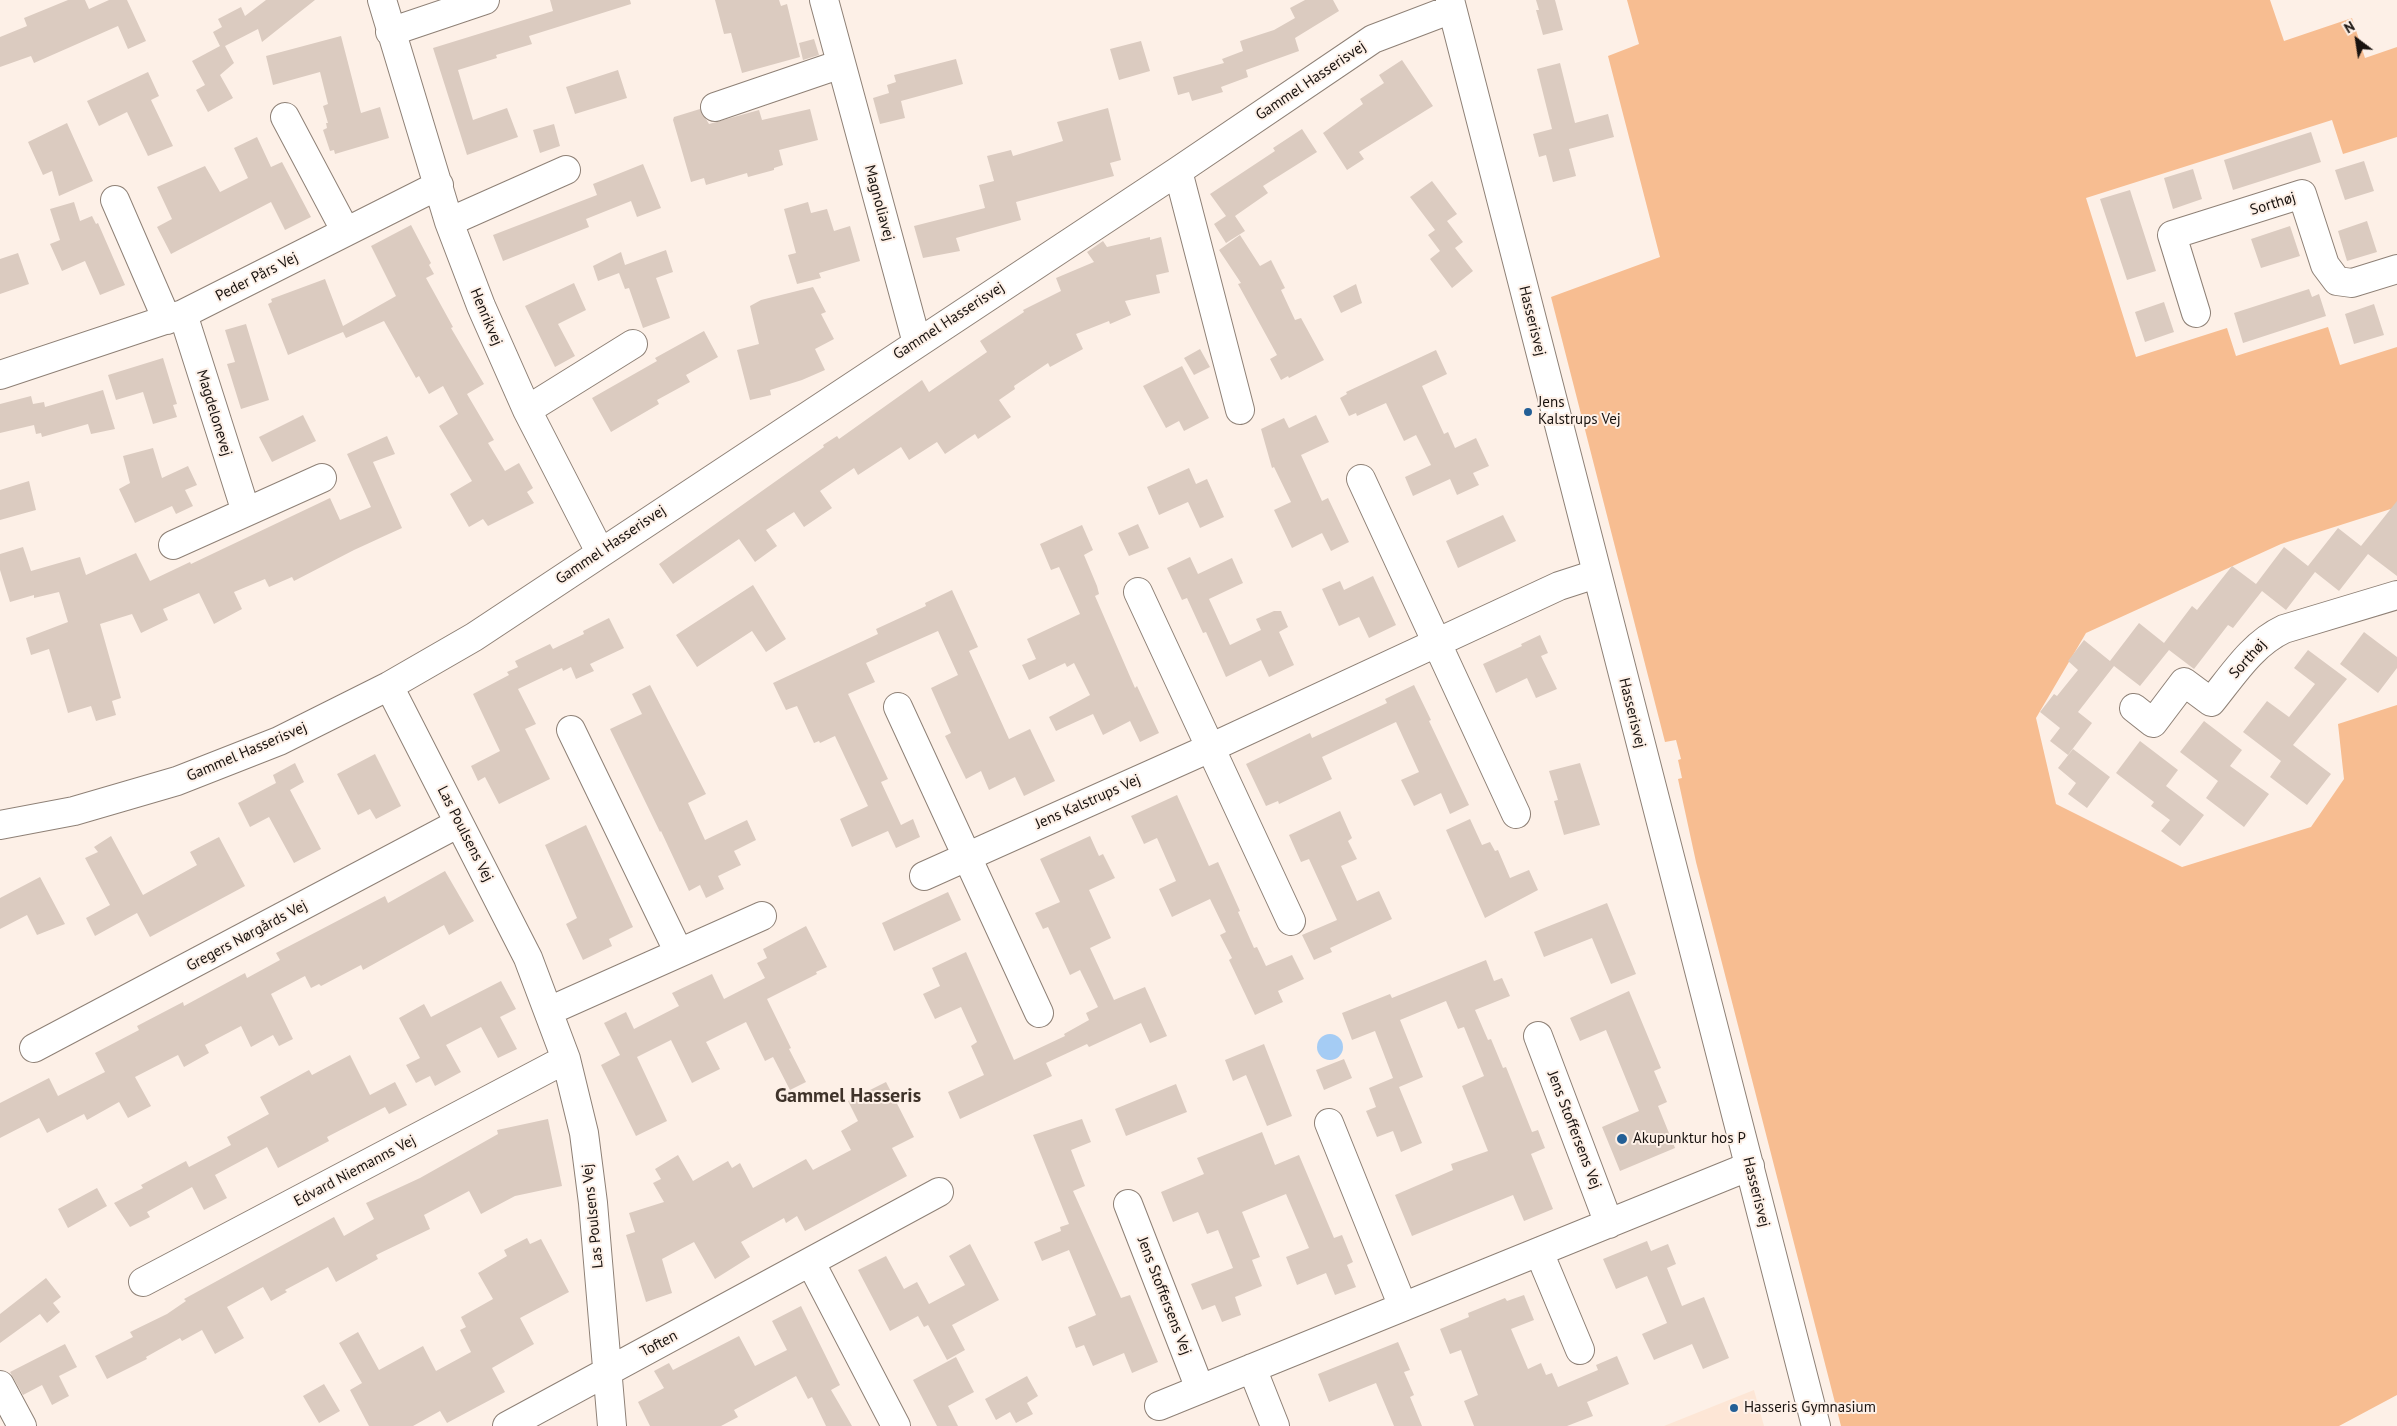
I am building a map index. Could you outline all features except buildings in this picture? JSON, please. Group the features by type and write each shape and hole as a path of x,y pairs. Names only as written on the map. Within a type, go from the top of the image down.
{"street":[{"name":"Henrikvej","path":"382,0 390,32 449,222 481,306 527,410 600,552"},
{"path":"390,32 485,0"},
{"name":"Magnoliavej","path":"824,0 917,343"},
{"name":"Gammel Hasserisvej","path":"0,825 74,811 177,780 279,742 389,686 474,637 1178,172 1373,39 1451,5"},
{"name":"Hasserisvej","path":"1451,5 1816,1426"},
{"path":"715,107 841,64"},
{"path":"285,117 346,232"},
{"path":"449,222 566,170"},
{"path":"1178,172 1240,410"},
{"name":"Peder Pårs Vej","path":"0,375 175,317 438,185"},
{"name":"Sorthøj","path":"2196,313 2172,235 2302,194 2325,265 2337,281 2352,283 2397,269"},
{"path":"116,200 175,317"},
{"name":"Magdelonevej","path":"175,317 246,512"},
{"path":"527,410 633,344"},
{"path":"173,545 322,478"},
{"path":"1360,479 1516,814"},
{"name":"Jens Kalstrups Vej","path":"924,876 1210,748 1558,586 1596,574"},
{"path":"1138,592 1291,921"},
{"name":"Sorthøj","path":"2134,708 2153,723 2184,682 2211,702 2254,648 2268,636 2284,629 2397,594"},
{"name":"Las Poulsens Vej","path":"389,686 528,958 550,1010 566,1059 584,1133 592,1193 612,1426"},
{"path":"898,707 1039,1014"},
{"path":"571,730 679,953"},
{"name":"Gregers Nørgårds Vej","path":"34,1048 459,823"},
{"path":"550,1010 762,916"},
{"name":"Jens Stoffersens Vej","path":"1538,1036 1609,1224"},
{"name":"Edvard Niemanns Vej","path":"144,1282 566,1059"},
{"path":"1329,1123 1402,1307"},
{"path":"1158,1406 1750,1166"},
{"name":"Toften","path":"507,1426 939,1192"},
{"name":"Jens Stoffersens Vej","path":"1128,1204 1200,1389"},
{"path":"1539,1252 1580,1350"},
{"path":"811,1263 896,1426"},
{"path":"1252,1368 1276,1426"},
{"path":"0,1385 22,1426"}],"shaded area":[{"path":"1627,0 2270,0 2284,41 2352,18 2365,58 2397,47 2397,137 2343,154 2332,120 2086,198 2136,357 2227,328 2236,356 2328,327 2340,365 2397,347 2397,507 2281,544 2086,633 2036,718 2056,804 2182,867 2311,827 2344,779 2338,724 2397,705 2397,1395 2339,1426 1841,1426 1696,862 1678,779 1682,778 1678,760 1681,759 1676,740 1665,742 1551,297 1660,257 1608,56 1639,44"},
{"name":"Hasseris Gymnasium","path":"1754,1390 1764,1426 1664,1426"}],"water":[{"path":"1330,1034 1339,1038 1343,1047 1339,1056 1330,1060 1321,1056 1317,1047 1321,1038"}],"place":[{"name":"Jens Kalstrups Vej","path":"1528,412"},
{"name":"Akupunktur hos P","path":"1622,1139"},
{"name":"Hasseris Gymnasium","path":"1734,1408"}],"district":[{"name":"Gammel Hasseris","path":"848,1096"}]}
